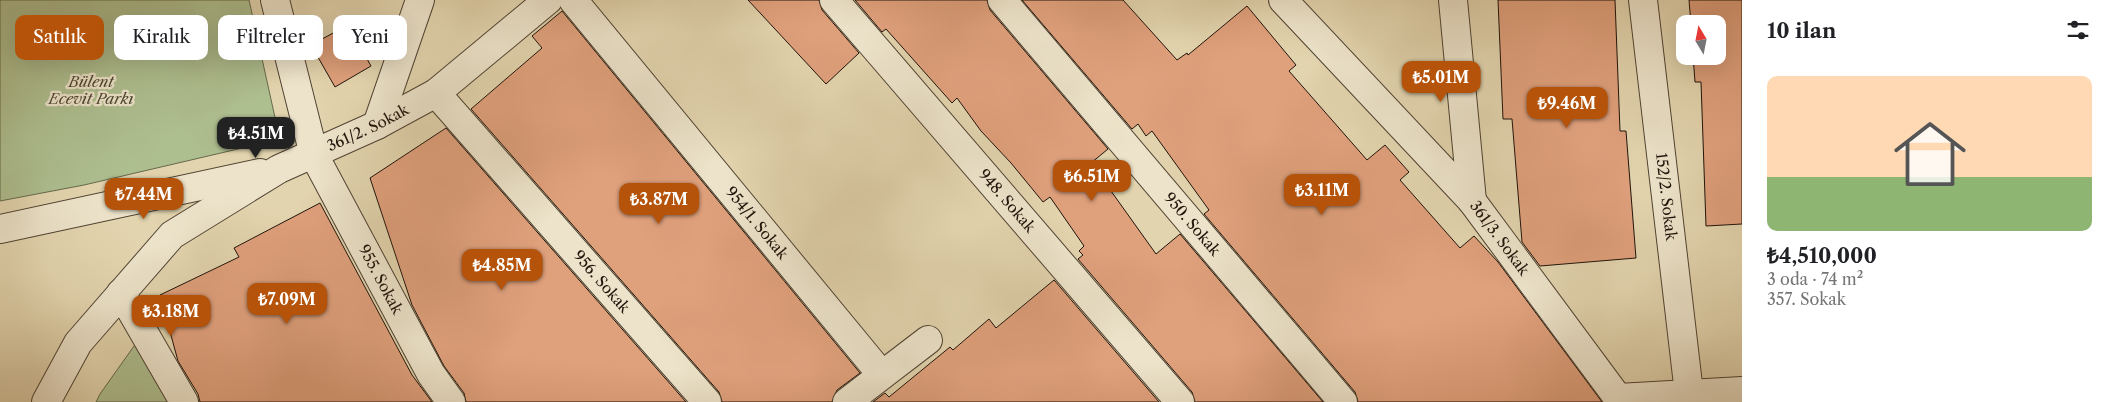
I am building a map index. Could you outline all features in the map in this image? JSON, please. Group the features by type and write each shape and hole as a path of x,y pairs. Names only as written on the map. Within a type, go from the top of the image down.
{"street":[{"name":"955. Sokak","path":"275,0 314,155 431,374 451,402"},
{"path":"378,125 420,0"},
{"name":"361/2. Sokak","path":"46,402 78,343 172,235 279,169 378,125 436,93 548,0"},
{"name":"954/1. Sokak","path":"573,0 882,375"},
{"name":"948. Sokak","path":"834,0 1180,402"},
{"name":"950. Sokak","path":"1002,0 1343,402"},
{"name":"361/3. Sokak","path":"1283,0 1472,201 1618,398 1742,391"},
{"path":"1454,0 1472,201"},
{"name":"152/2. Sokak","path":"1644,0 1689,393"},
{"name":"956. Sokak","path":"436,93 707,402"},
{"path":"0,229 279,169"},
{"path":"121,294 184,402"},
{"path":"847,402 928,340"}],"green space":[{"name":"Bülent Ecevit Parkı","path":"0,0 249,0 252,15 218,15 218,60 262,60 276,122 268,142 84,185 0,201"},
{"path":"139,339 176,402 96,402 100,394"}],"building":[{"path":"748,0 819,0 822,10 859,53 826,84"},
{"path":"855,0 987,0 990,10 1108,149 1091,163 1156,254 1180,234 1323,402 1195,402 1192,392 1078,259 1083,255 1079,251 1084,246 1050,197 1043,202 1011,163 981,131 957,98 952,103 886,29 882,32"},
{"path":"1022,0 1123,0 1177,60 1187,53 1188,55 1247,6 1296,65 1289,71 1367,160 1385,145 1409,172 1400,180 1460,248 1474,236 1498,262 1602,402 1358,402 1355,392 1204,214 1209,210 1152,131 1146,136 1138,124 1132,129"},
{"path":"1498,0 1615,0 1620,131 1626,131 1636,258 1540,266 1522,242 1512,119 1503,119"},
{"path":"1689,0 1742,0 1742,224 1706,226 1701,82 1695,82 1694,65 1726,65 1726,15 1690,15"},
{"path":"562,11 860,373 837,390 832,402 722,402 719,392 471,109 542,48 532,36"},
{"path":"333,33 333,60 368,60 371,66 335,87 320,60 323,60 323,39"},
{"path":"446,128 686,402 466,402 464,393 444,366 412,305 370,178"},
{"path":"320,203 412,375 432,402 200,402 198,394 178,361 160,295 239,257 234,248"},
{"path":"1054,280 1159,402 873,402 885,393 889,397 950,347 953,350 989,319 996,328"}]}
